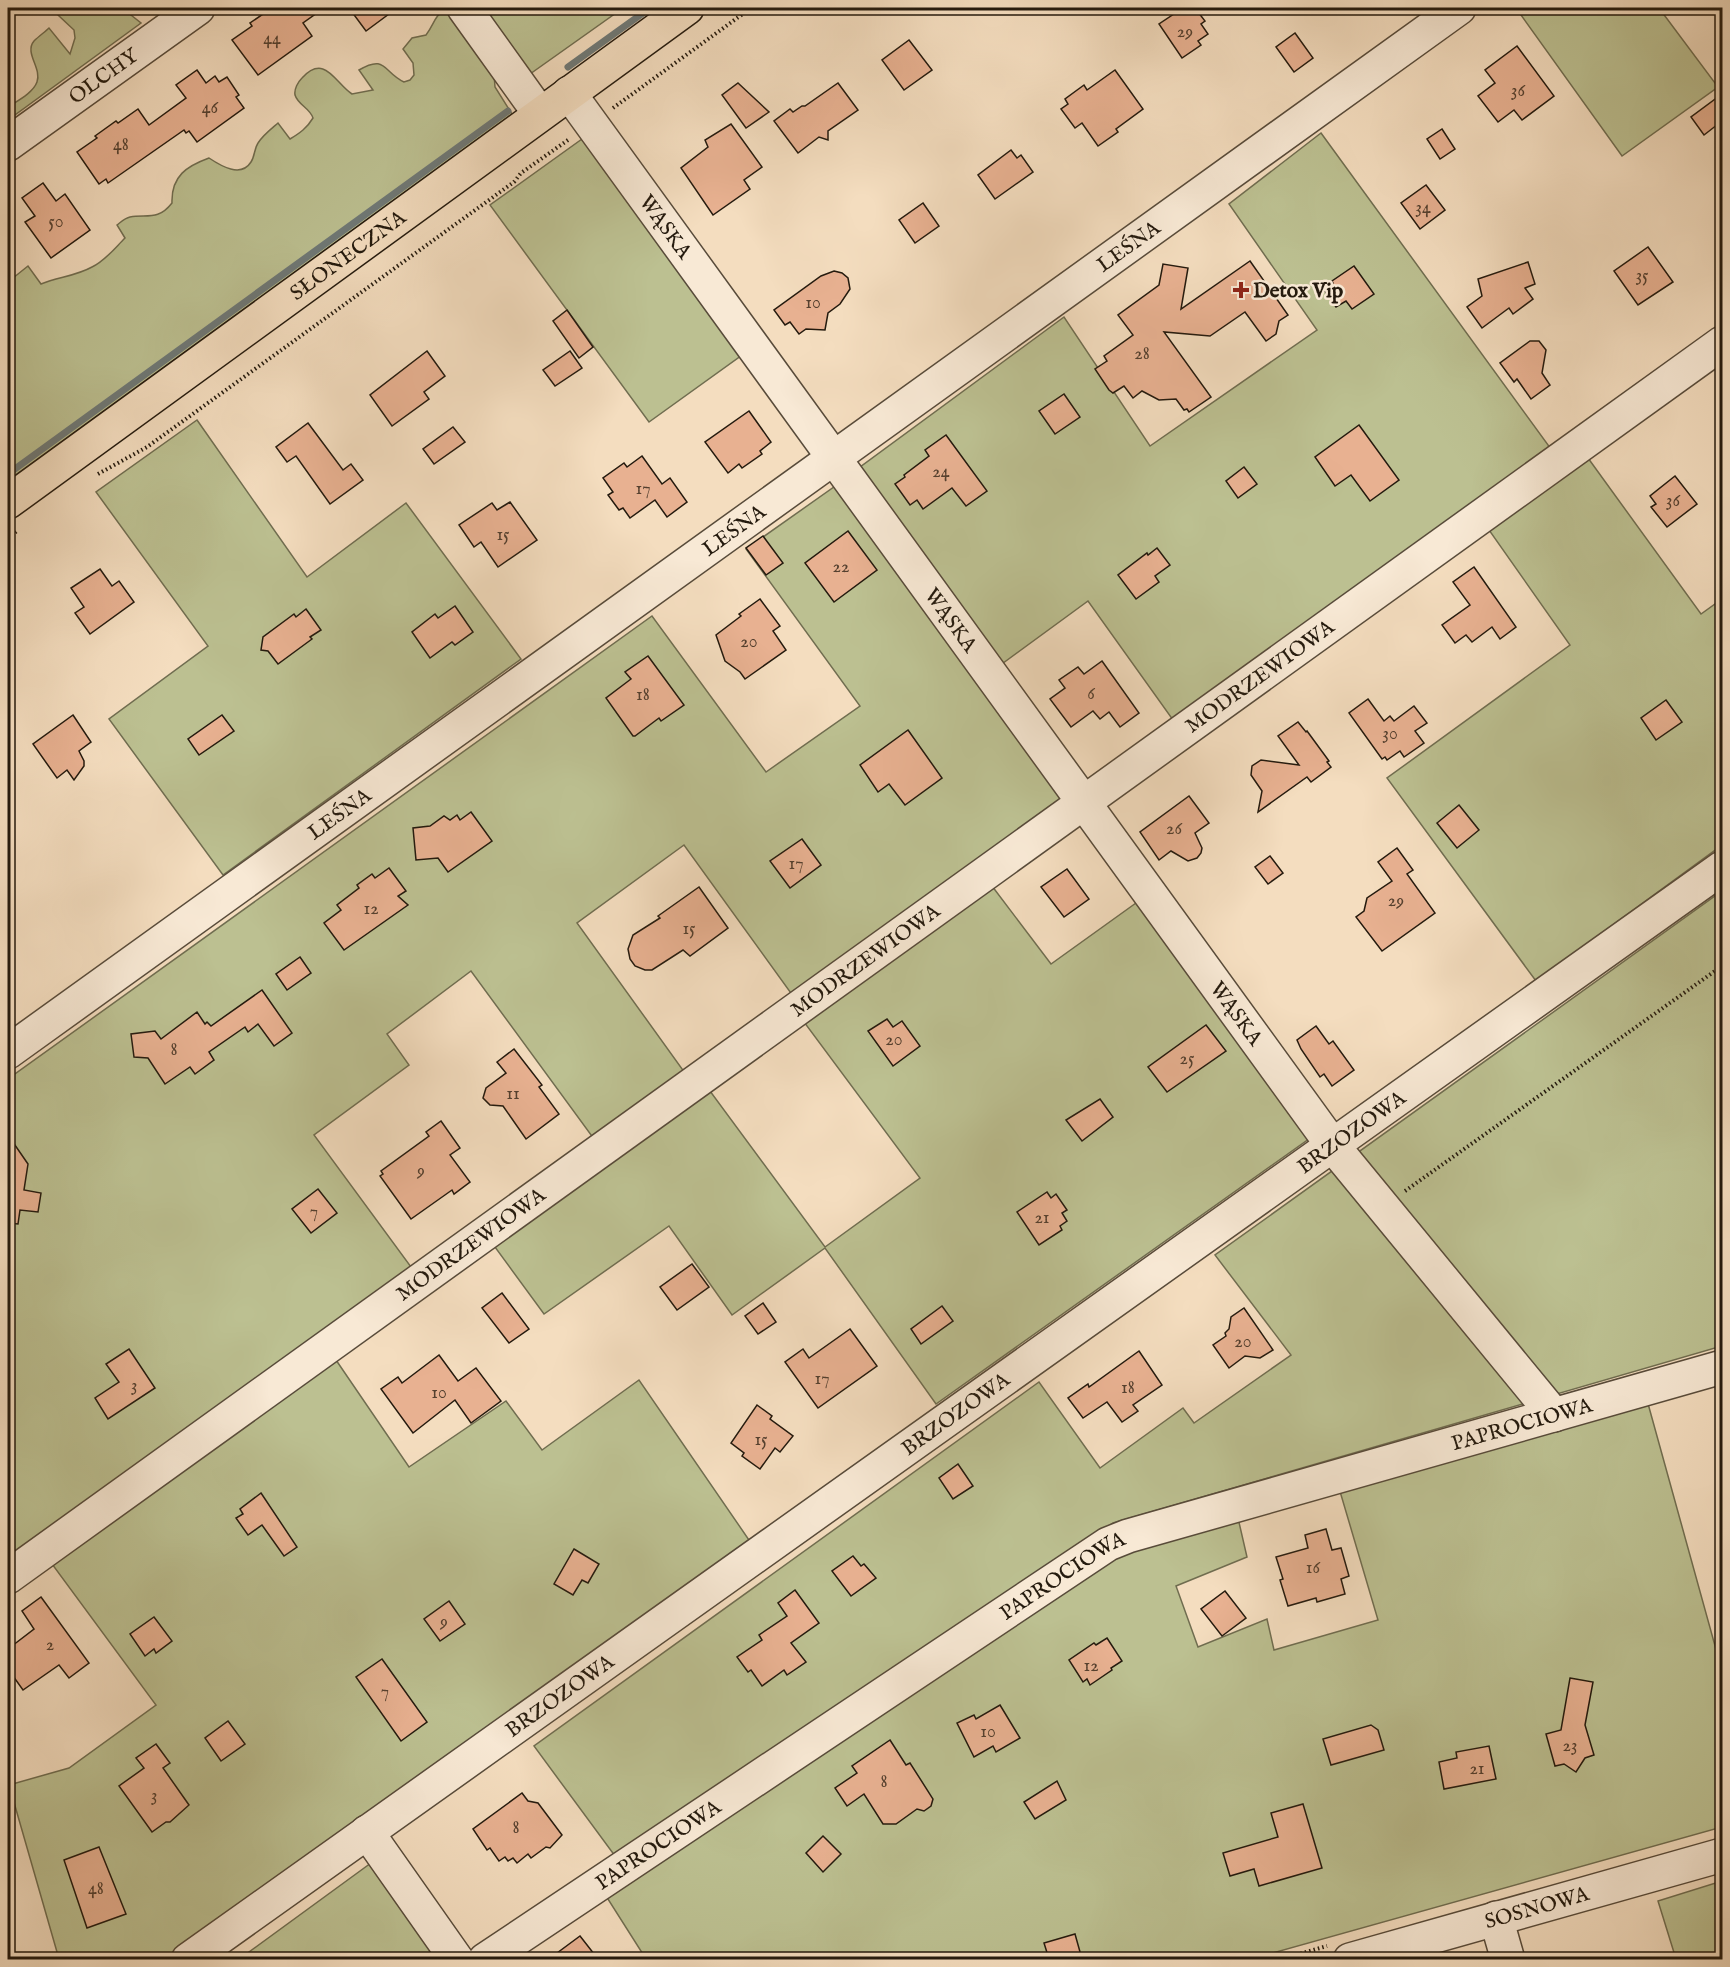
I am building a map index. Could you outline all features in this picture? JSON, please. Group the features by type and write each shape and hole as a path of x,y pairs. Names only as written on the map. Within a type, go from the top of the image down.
{"main road":[{"name":"SŁONECZNA","path":"13,515 540,114 687,8"}],"street":[{"name":"OLCHY","path":"8,144 198,8"},
{"path":"464,8 540,114"},
{"name":"LEŚNA","path":"8,1052 1459,8"},
{"name":"WĄSKA","path":"569,93 1333,1146 1554,1415"},
{"name":"MODRZEWIOWA","path":"8,1577 1722,343"},
{"name":"BRZOZOWA","path":"188,1959 1722,868"},
{"name":"PAPROCIOWA","path":"485,1959 1107,1544 1140,1532 1722,1367"},
{"path":"367,1832 457,1959"},
{"name":"SOSNOWA","path":"1350,1959 1722,1854"},
{"path":"1496,1918 1508,1959"}],"path":[{"path":"91,478 147,447 751,8"},
{"path":"8,538 13,515"},
{"path":"1383,1206 1722,966"}],"green space":[{"path":"54,8 122,8 141,23 8,120 8,107 28,93 37,82 37,71 31,51 34,41 49,28 70,54 75,38 74,30"},
{"path":"446,8 494,74 495,87 512,114 8,481 8,282 28,266 41,284 92,267 106,258 125,238 117,225 122,221 130,217 157,215 167,209 172,203 172,194 177,179 187,169 209,158 231,169 247,167 260,140 278,123 290,139 297,135 313,118 295,95 299,82 310,71 317,68 329,72 352,94 373,90 359,70 374,64 384,66 404,82 410,80 414,75 413,63 403,49 412,38 426,35 436,18"},
{"path":"483,8 623,8 530,74"},
{"path":"1516,8 1659,8 1718,87 1622,156"},
{"path":"1321,133 1551,449 1173,720 1088,601 995,669 852,473 1064,317 1150,446 1317,330 1229,204"},
{"path":"589,134 749,350 649,422 490,205"},
{"path":"197,420 307,577 406,503 521,659 223,875 109,719 208,646 96,492"},
{"path":"1588,458 1701,614 1722,599 1722,845 1536,981 1387,778 1570,645 1489,530"},
{"path":"841,482 1069,795 793,996 684,845 577,923 685,1073 594,1139 471,971 387,1034 409,1065 314,1135 414,1271 8,1560 8,1079 652,616 766,772 860,706 746,549"},
{"path":"992,886 1051,964 1143,898 1313,1136 936,1404 825,1248 732,1315 669,1226 544,1314 492,1243 710,1091 825,1247 920,1178 804,1022"},
{"path":"1722,891 1722,1346 1113,1523 615,1856 534,1746 1039,1382 1100,1468 1183,1408 1194,1423 1291,1355 1215,1255"},
{"path":"336,1360 409,1467 506,1401 542,1450 639,1380 749,1540 167,1959 59,1959 9,1785 69,1768 156,1705 52,1564"},
{"path":"1647,1400 1722,1671 1722,1827 1251,1959 646,1959 606,1896 1122,1550 1238,1518 1247,1557 1176,1586 1198,1647 1267,1619 1274,1650 1378,1620 1339,1488"},
{"path":"371,1863 441,1960 238,1960"},
{"path":"1722,1881 1722,1959 1676,1959 1658,1901"}],"building":[{"path":"272,8 324,8 303,23 312,36 258,75 232,40 252,26 250,23"},
{"path":"349,8 397,8 366,31"},
{"path":"1183,8 1195,8 1205,21 1201,24 1208,34 1198,41 1201,45 1182,58 1159,24"},
{"path":"1295,33 1313,58 1294,72 1276,47"},
{"path":"909,40 932,70 904,90 882,60"},
{"path":"1517,46 1554,96 1522,120 1514,110 1498,122 1478,96 1495,83 1485,70"},
{"path":"197,70 206,83 215,76 219,82 227,77 239,95 236,97 244,108 197,142 189,131 186,133 184,130 108,183 106,179 99,184 77,152 116,121 118,123 138,109 149,125 186,98 176,85"},
{"path":"1115,70 1143,109 1116,129 1118,132 1098,146 1082,123 1075,128 1061,109 1068,104 1065,99 1084,85 1087,90"},
{"path":"738,83 769,112 746,128 722,95"},
{"path":"838,83 858,110 828,131 828,140 819,137 798,153 774,121 790,109 793,112 805,106"},
{"path":"1722,94 1722,121 1704,135 1691,117"},
{"path":"731,124 762,167 744,180 750,189 713,215 681,168 708,147 705,140"},
{"path":"1442,129 1455,149 1440,159 1427,139"},
{"path":"1011,150 1017,158 1021,155 1033,172 995,199 978,175"},
{"path":"43,183 56,201 65,194 90,230 51,258 25,222 35,216 22,198"},
{"path":"1426,185 1445,210 1420,229 1401,203"},
{"path":"923,203 939,226 915,243 899,220"},
{"path":"1648,247 1673,282 1638,305 1614,271"},
{"path":"1250,261 1288,315 1279,321 1276,334 1266,341 1245,312 1210,336 1164,332 1211,397 1189,412 1187,409 1184,410 1176,399 1159,400 1142,391 1133,398 1124,386 1113,393 1109,390 1095,369 1107,361 1104,356 1133,335 1118,315 1159,285 1163,264 1188,268 1181,309"},
{"path":"1528,262 1535,284 1525,288 1533,299 1513,314 1509,308 1482,328 1467,307 1482,296 1478,279"},
{"path":"1354,266 1374,294 1352,309 1346,301 1336,307 1324,290 1333,283 1332,281"},
{"path":"834,271 848,278 850,289 840,304 828,313 825,330 806,329 799,334 790,322 785,325 774,310 821,276"},
{"path":"567,310 593,347 579,358 553,321"},
{"path":"1530,341 1539,341 1546,350 1542,373 1550,385 1531,399 1517,379 1514,382 1500,363"},
{"path":"427,351 445,376 424,392 429,399 392,426 370,395"},
{"path":"570,351 582,368 555,386 543,370"},
{"path":"1064,394 1080,417 1055,434 1039,411"},
{"path":"749,411 771,442 760,451 762,454 742,468 739,464 728,473 705,442"},
{"path":"308,423 343,470 351,464 363,480 330,504 296,456 287,462 276,447"},
{"path":"1359,425 1399,480 1370,501 1351,475 1335,486 1315,457"},
{"path":"453,427 465,442 434,464 423,449"},
{"path":"946,435 987,491 966,506 952,488 923,509 917,500 910,505 895,484 929,456 925,450"},
{"path":"642,456 662,484 670,478 687,502 667,517 655,500 630,518 623,508 619,510 608,495 613,492 603,478 624,463 627,467"},
{"path":"1244,467 1257,484 1238,498 1226,481"},
{"path":"1675,476 1697,504 1667,527 1651,507 1656,504 1650,496"},
{"path":"510,502 537,540 498,567 481,542 474,547 459,525 492,503 497,510"},
{"path":"848,531 877,570 834,602 805,563"},
{"path":"763,536 783,563 766,575 746,548"},
{"path":"1157,548 1170,565 1155,576 1159,582 1136,599 1118,575"},
{"path":"1474,567 1516,627 1500,639 1492,627 1472,642 1466,635 1455,643 1442,625 1470,605 1453,582"},
{"path":"100,569 112,586 119,581 134,602 90,634 75,613 84,607 71,588"},
{"path":"760,599 780,626 773,631 786,650 745,679 740,672 725,661 716,635"},
{"path":"455,606 473,632 455,645 452,642 430,658 412,632 435,614 438,618"},
{"path":"306,609 321,630 278,664 268,651 261,650 263,637 294,614 296,617"},
{"path":"648,656 684,705 661,721 659,718 633,736 606,698 631,679 625,672"},
{"path":"1102,661 1139,713 1120,727 1109,712 1100,719 1093,711 1071,727 1050,699 1065,688 1059,680 1078,667 1084,674"},
{"path":"1368,699 1384,721 1390,716 1394,721 1414,706 1427,723 1415,731 1424,743 1404,757 1400,751 1387,760 1385,757 1382,759 1349,713"},
{"path":"1666,700 1682,722 1656,740 1641,718"},
{"path":"73,715 91,742 79,751 84,766 74,780 67,770 57,778 33,744"},
{"path":"222,715 234,731 199,755 188,739"},
{"path":"1298,722 1329,761 1327,762 1331,767 1311,782 1307,777 1258,812 1262,791 1251,775 1252,766 1261,760 1299,765 1278,736"},
{"path":"908,730 942,778 905,805 889,784 878,792 860,765"},
{"path":"1189,796 1209,823 1195,833 1202,848 1201,853 1197,858 1188,861 1171,851 1159,860 1140,832"},
{"path":"1459,805 1479,830 1457,848 1437,823"},
{"path":"471,812 492,841 448,872 438,858 416,860 413,828 430,826 444,816 450,820 457,815 460,820"},
{"path":"802,839 821,865 790,888 770,861"},
{"path":"1397,848 1413,870 1407,874 1435,913 1382,951 1356,917 1364,911 1367,898 1392,881 1378,862"},
{"path":"1270,856 1283,873 1268,884 1255,867"},
{"path":"389,868 406,891 398,896 408,905 344,950 324,923 341,910 337,905 359,888 357,885 372,874 375,878"},
{"path":"1067,869 1089,899 1064,917 1041,887"},
{"path":"699,887 728,928 690,956 683,950 652,970 635,966 630,959 628,949 633,935 660,918 658,916"},
{"path":"300,957 311,973 287,990 276,974"},
{"path":"262,990 292,1033 274,1046 258,1024 248,1032 245,1027 209,1052 214,1060 195,1074 190,1067 165,1084 148,1058 134,1057 131,1034 155,1031 161,1039 197,1012 205,1024 207,1022 211,1026"},
{"path":"887,1019 893,1027 902,1021 920,1046 893,1066 868,1031"},
{"path":"1206,1025 1226,1051 1167,1092 1148,1067"},
{"path":"1316,1026 1329,1044 1333,1041 1354,1070 1332,1086 1324,1074 1320,1077 1297,1040"},
{"path":"514,1049 542,1085 539,1087 559,1114 526,1139 503,1106 490,1105 483,1098 486,1088 506,1073 497,1062"},
{"path":"1100,1099 1113,1117 1082,1141 1066,1120"},
{"path":"441,1121 460,1148 450,1155 470,1182 454,1194 452,1190 411,1219 380,1176 383,1174 381,1171 429,1136 426,1132"},
{"path":"8,1135 28,1164 24,1190 41,1193 38,1212 20,1210 18,1224 8,1223"},
{"path":"318,1189 337,1213 311,1233 292,1209"},
{"path":"1047,1192 1051,1198 1056,1194 1067,1210 1062,1213 1067,1221 1060,1226 1062,1230 1039,1245 1017,1212"},
{"path":"692,1264 709,1287 677,1310 660,1287"},
{"path":"502,1293 529,1329 509,1343 482,1308"},
{"path":"763,1303 776,1322 758,1334 745,1316"},
{"path":"942,1306 953,1321 921,1344 911,1329"},
{"path":"1244,1308 1273,1350 1260,1358 1245,1356 1229,1368 1213,1345 1226,1336 1231,1317"},
{"path":"850,1329 877,1366 818,1408 785,1362 803,1349 809,1358"},
{"path":"129,1349 155,1388 108,1419 95,1398 119,1382 106,1364"},
{"path":"1139,1351 1162,1385 1133,1405 1138,1411 1122,1422 1107,1402 1083,1418 1068,1398 1088,1384 1089,1387"},
{"path":"439,1355 458,1381 476,1368 501,1401 471,1423 455,1400 413,1433 381,1389 398,1377 402,1383"},
{"path":"757,1405 772,1416 770,1419 793,1436 780,1452 775,1448 760,1469 742,1456 744,1453 731,1443"},
{"path":"958,1464 973,1486 953,1499 939,1478"},
{"path":"261,1493 297,1547 284,1556 262,1525 248,1535 236,1518 243,1514 240,1509"},
{"path":"1326,1529 1332,1550 1341,1548 1349,1576 1341,1579 1345,1594 1317,1602 1316,1598 1288,1606 1276,1557 1308,1548 1305,1535"},
{"path":"574,1549 599,1564 588,1583 582,1580 573,1595 554,1584"},
{"path":"853,1556 861,1566 864,1564 876,1578 851,1596 832,1571"},
{"path":"795,1590 819,1623 791,1643 806,1662 787,1675 784,1670 762,1686 751,1670 748,1672 737,1657 762,1640 759,1635 787,1616 778,1603"},
{"path":"1225,1591 1246,1618 1222,1636 1201,1609"},
{"path":"41,1597 89,1663 69,1678 59,1665 23,1690 8,1669 8,1649 34,1629 22,1611"},
{"path":"449,1601 465,1624 440,1641 424,1619"},
{"path":"154,1617 172,1641 156,1653 154,1649 145,1656 130,1634"},
{"path":"1107,1638 1122,1661 1090,1685 1087,1679 1083,1682 1069,1660 1094,1643 1096,1645"},
{"path":"382,1659 427,1722 401,1741 356,1677"},
{"path":"1570,1678 1593,1682 1585,1725 1594,1755 1585,1758 1576,1772 1564,1764 1555,1766 1546,1734 1561,1730"},
{"path":"1000,1705 1020,1738 996,1752 993,1746 974,1757 957,1723 974,1715 976,1719"},
{"path":"228,1721 245,1744 221,1761 205,1738"},
{"path":"1371,1725 1378,1730 1384,1750 1331,1765 1323,1739"},
{"path":"890,1740 906,1765 910,1763 933,1799 931,1806 924,1811 917,1809 896,1824 883,1824 864,1794 847,1806 835,1788 857,1773 852,1766"},
{"path":"156,1744 170,1763 163,1768 189,1805 170,1822 166,1822 152,1832 119,1786 144,1768 136,1758"},
{"path":"1489,1746 1496,1779 1444,1789 1439,1762 1457,1758 1456,1752"},
{"path":"1057,1781 1066,1800 1035,1819 1024,1802"},
{"path":"522,1793 528,1801 538,1803 562,1835 550,1848 546,1847 531,1858 528,1854 517,1863 513,1858 508,1861 505,1857 499,1861 490,1848 487,1850 473,1829"},
{"path":"1303,1804 1322,1868 1259,1886 1254,1869 1230,1876 1223,1853 1278,1837 1271,1813"},
{"path":"823,1836 841,1854 823,1872 806,1853"},
{"path":"99,1847 126,1914 87,1928 64,1860"},
{"path":"1075,1934 1082,1959 1049,1959 1044,1943"},
{"path":"580,1936 598,1959 549,1959"}],"waterway":[{"path":"568,67 650,8"},
{"path":"8,474 508,111"}],"place":[{"name":"Detox Vip","path":"1241,290"}]}
